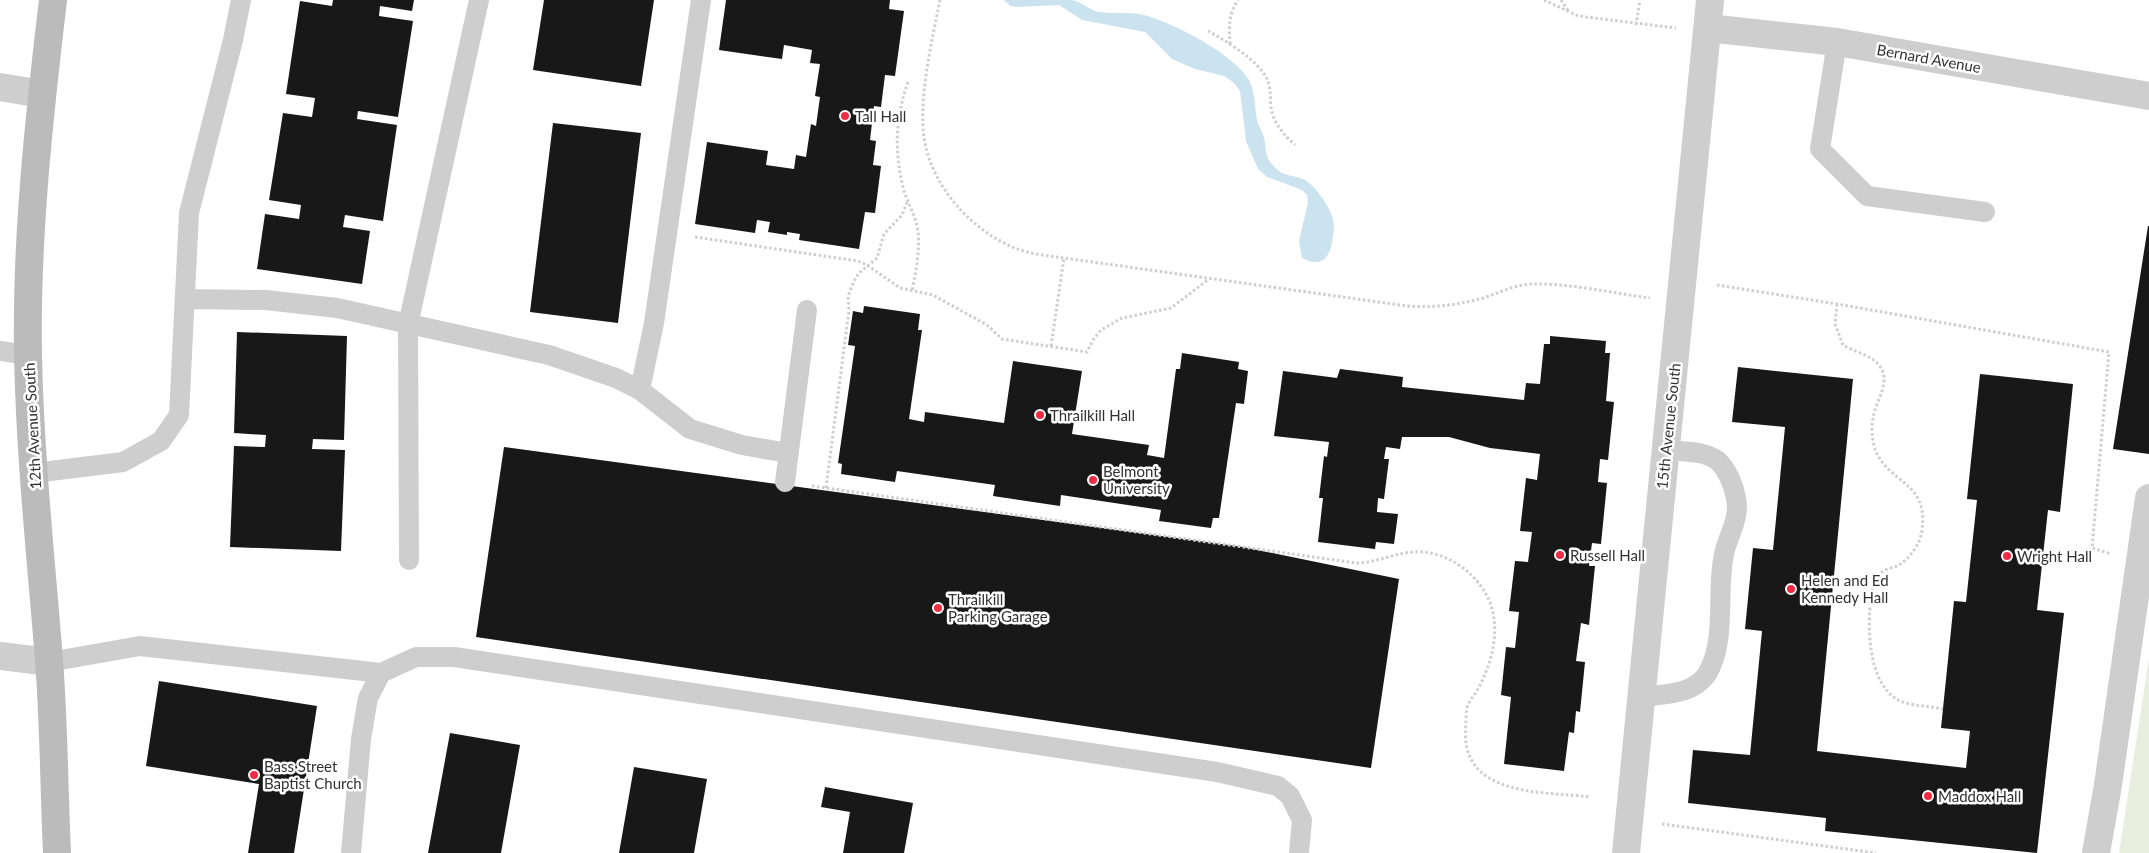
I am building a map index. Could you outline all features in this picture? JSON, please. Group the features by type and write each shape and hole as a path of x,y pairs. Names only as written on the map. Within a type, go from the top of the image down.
{"main road":[{"name":"12th Avenue South","path":"53,0 42,94 30,228 28,356 34,472 49,662 57,853"}],"street":[{"name":"15th Avenue South","path":"1626,853 1710,0"},
{"name":"Bernard Avenue","path":"1708,28 1837,42 2149,96"},
{"path":"0,87 42,94"},
{"path":"2096,853 2108,785 2149,498"},
{"path":"0,656 49,662"}],"lane":[{"path":"34,472 123,462 161,441 180,415 189,213 222,86 241,0"},
{"path":"409,560 408,325 479,0"},
{"path":"640,390 654,323 701,0"},
{"path":"1837,42 1820,149 1867,196 1984,212"},
{"path":"185,299 266,300 337,308 549,355 616,378 640,390 690,429 742,445 788,453"},
{"path":"785,482 807,310"},
{"path":"0,351 28,356"},
{"path":"1641,697 1685,691 1696,685 1707,674 1713,661 1717,643 1725,550 1736,516 1734,492 1725,470 1718,461 1703,454 1666,450"},
{"path":"49,662 140,646 380,673 416,657 454,657 1217,772 1278,786 1290,796 1302,820 1299,853"},
{"path":"351,853 361,739 368,698 380,673"}],"path":[{"path":"940,0 926,81 923,129 928,152 936,173 947,193 977,227 1017,249 1064,258 1407,306 1434,308 1463,303 1530,284 1553,285 1681,302"},
{"path":"1230,45 1228,24 1230,15 1238,0"},
{"path":"1544,0 1578,16 1670,28 1708,28"},
{"path":"1561,0 1570,13"},
{"path":"1636,24 1640,0"},
{"path":"1208,32 1230,45 1255,65 1266,77 1271,93 1271,109 1277,124 1296,145"},
{"path":"908,82 896,139 901,176 918,229 919,247 912,291"},
{"path":"826,488 849,310 848,296 858,273 877,258 884,234 902,215 908,200"},
{"path":"667,233 858,261 868,264 893,284 942,300 987,325 1002,339 1087,352 1101,330 1122,318 1171,308 1209,279"},
{"path":"1051,346 1064,258"},
{"path":"1717,285 2109,352 2092,548 2113,554 2112,564"},
{"path":"1837,304 1835,324 1843,345 1870,358 1878,364 1883,372 1885,384 1872,418 1875,448 1884,466 1904,480 1916,493 1921,505 1923,522 1920,538 1911,554 1897,566 1879,574 1873,587 1868,620 1871,654 1880,680 1897,699 1943,709"},
{"path":"785,482 1356,563 1368,563 1395,555 1422,552 1451,560 1473,575 1484,590 1495,616 1495,633 1490,665 1468,706 1464,735 1465,748 1470,758 1476,768 1488,777 1513,788 1590,797"},
{"path":"1662,824 1876,853"}],"green space":[{"path":"2149,658 2149,853 2119,853"}],"water":[{"path":"1004,0 1071,0 1099,12 1140,14 1167,23 1183,31 1229,59 1241,70 1251,85 1258,124 1264,136 1269,160 1282,173 1303,179 1313,186 1331,213 1334,225 1333,240 1328,254 1319,262 1311,262 1302,258 1299,241 1308,202 1307,195 1302,190 1267,177 1258,169 1246,141 1240,91 1233,82 1224,76 1195,69 1172,59 1145,32 1082,20 1059,5 1017,7 1010,6"}],"building":[{"path":"333,0 414,0 412,11 380,6 379,16 413,21 398,117 358,111 357,119 397,125 383,221 345,215 343,227 370,231 362,284 257,269 265,214 299,219 301,205 269,200 283,113 312,117 315,98 286,94 300,1 332,6"},
{"path":"544,0 654,0 641,86 533,70"},
{"name":"Tall Hall","path":"726,0 890,0 889,9 904,11 895,76 885,75 881,107 874,106 870,140 876,141 873,165 881,166 875,213 865,212 859,249 799,240 800,234 787,232 787,235 768,232 770,222 757,220 755,233 695,224 707,142 768,151 766,165 794,169 796,155 806,157 811,124 816,126 820,97 815,96 820,64 810,63 812,50 784,45 782,59 719,50"},
{"path":"553,123 641,133 618,323 530,312"},
{"path":"2149,226 2149,454 2113,449"},
{"name":"Thrailkill Hall","path":"864,306 920,314 918,330 922,330 909,419 924,422 925,412 1004,423 1013,361 1082,371 1072,434 1149,445 1147,455 1164,458 1176,369 1180,369 1182,353 1239,362 1238,369 1248,371 1244,404 1236,403 1219,518 1213,518 1211,528 1159,521 1161,510 1061,495 1060,506 993,496 995,485 897,471 895,482 841,474 842,464 838,463 855,346 848,345 853,311 863,313"},
{"path":"237,332 347,336 344,440 313,439 312,449 345,450 341,551 230,547 234,446 265,447 266,435 234,433"},
{"name":"Russell Hall","path":"1550,336 1606,341 1605,353 1610,353 1606,401 1614,402 1608,460 1600,459 1598,482 1607,483 1601,544 1592,543 1589,566 1595,566 1589,625 1581,623 1576,661 1585,662 1580,712 1576,711 1574,733 1569,732 1564,771 1504,764 1511,697 1501,695 1506,647 1515,648 1519,612 1509,611 1515,561 1528,562 1532,532 1520,531 1526,478 1537,480 1540,454 1490,448 1449,437 1402,437 1400,449 1386,447 1384,459 1389,459 1384,499 1378,498 1377,512 1398,514 1394,544 1376,542 1375,549 1318,542 1323,498 1319,498 1324,456 1327,457 1329,442 1274,436 1283,371 1337,378 1340,369 1403,377 1402,387 1524,400 1526,383 1540,384 1544,344 1550,344"},
{"path":"1738,367 1853,379 1817,751 1966,768 1970,731 1941,728 1954,601 1966,602 1977,500 1967,499 1980,374 2073,384 2060,512 2048,510 2037,610 2064,613 2037,853 1825,831 1826,818 1688,803 1693,750 1750,755 1762,631 1745,629 1753,548 1773,550 1785,427 1732,422"},
{"name":"Thrailkill Parking Garage","path":"504,447 1243,547 1399,579 1371,768 476,637"},
{"name":"Bass Street Baptist Church","path":"159,681 317,706 294,853 248,853 259,784 146,766"},
{"path":"450,733 520,745 501,853 428,853"},
{"path":"634,767 707,779 694,853 619,853"},
{"path":"825,787 913,803 904,853 843,853 850,812 821,807"}],"place":[{"name":"Tall Hall","path":"845,116"},
{"name":"Thrailkill Hall","path":"1040,415"},
{"name":"Belmont University","path":"1093,480"},
{"name":"Russell Hall","path":"1560,555"},
{"name":"Wright Hall","path":"2007,556"},
{"name":"Helen and Ed Kennedy Hall","path":"1791,589"},
{"name":"Thrailkill Parking Garage","path":"938,608"},
{"name":"Bass Street Baptist Church","path":"254,775"},
{"name":"Maddox Hall","path":"1928,796"}]}
